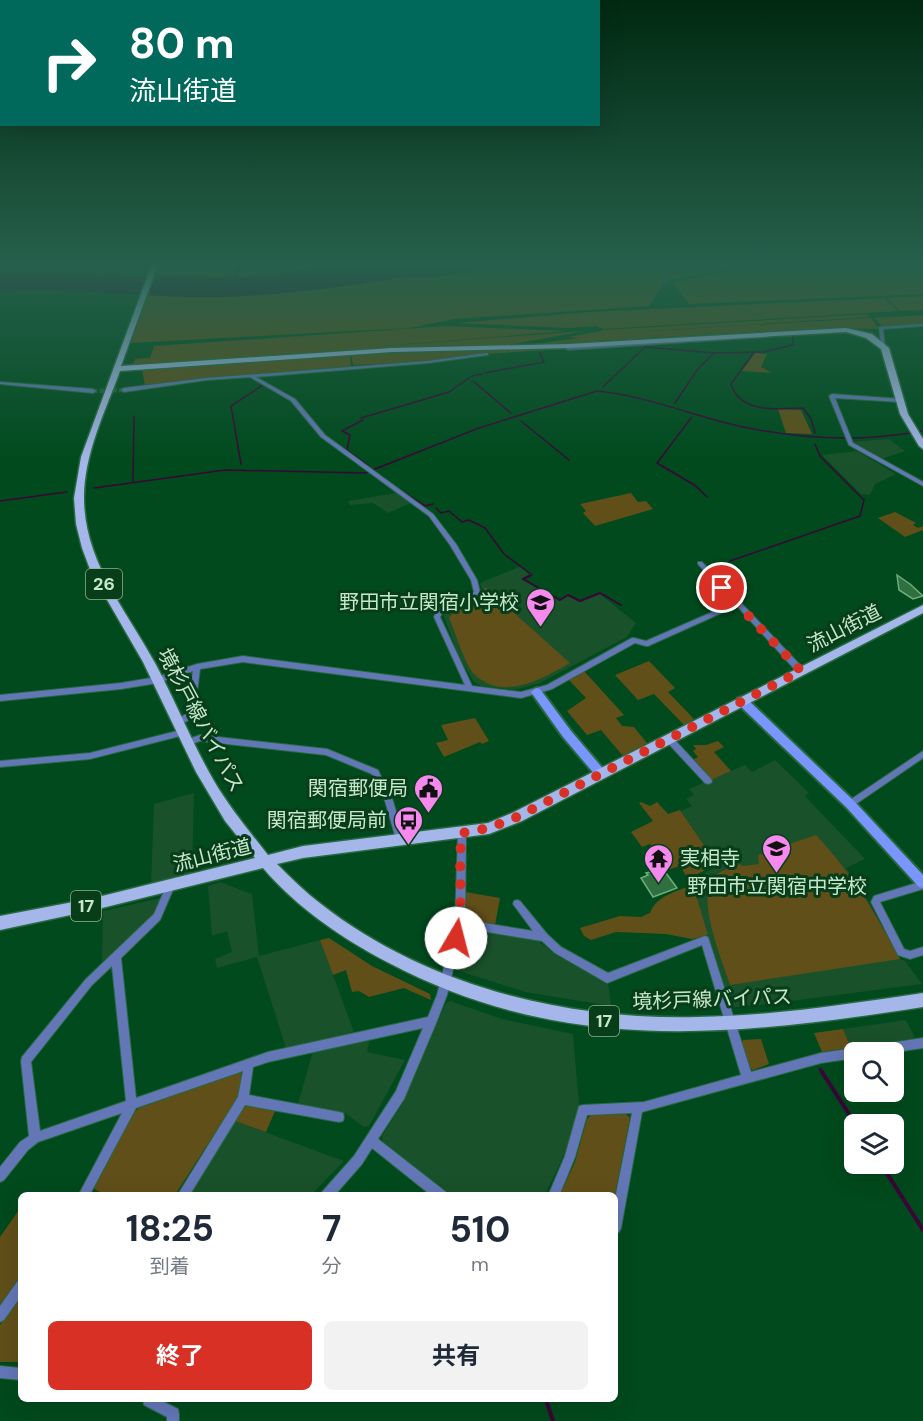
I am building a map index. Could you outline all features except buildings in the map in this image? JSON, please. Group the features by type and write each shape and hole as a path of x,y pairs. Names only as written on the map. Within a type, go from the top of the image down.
{"main road":[{"name":"26","path":"118,365 131,330"},
{"path":"118,365 392,350 559,346 839,330"},
{"path":"847,330 869,336 884,346 904,414 923,446"},
{"name":"境杉戸線バイパス","path":"118,365 83,467 80,515 87,549 126,626 158,680 181,733 231,819 266,861 300,896 342,929 399,962 445,982 515,1006 594,1021 666,1025 779,1020 923,1000"},
{"name":"流山街道","path":"0,922 74,909 303,852 489,828 517,817 923,609"}],"street":[{"path":"883,330 884,346"},
{"path":"568,349 773,336 781,333"},
{"path":"124,390 251,376 428,362 486,354"},
{"path":"251,376 293,400 323,436 430,515 453,544 478,589 475,596 446,604 437,615 451,652 470,689"},
{"path":"0,383 93,391"},
{"path":"900,400 832,396 849,440 873,458 923,484"},
{"path":"700,563 801,671"},
{"path":"0,698 158,680 197,667 243,659 418,680 509,694 536,692 634,640 646,644 736,604"},
{"path":"181,733 190,716 197,667"},
{"path":"536,692 567,734 602,774"},
{"path":"742,701 850,804 923,884 877,899 875,902 901,952 910,955 923,951"},
{"path":"0,764 90,756 181,733 200,738 327,752 375,772 389,801 400,839"},
{"path":"669,739 708,781"},
{"path":"850,804 923,754"},
{"path":"329,1192 371,1141 400,1095 432,1021 460,923 462,833"},
{"path":"35,1138 26,1061 89,982 157,917 171,885"},
{"path":"517,904 544,937 558,950 607,978 705,940 747,1077"},
{"path":"460,923 544,937"},
{"path":"85,1192 132,1106 116,955"},
{"path":"0,1176 24,1146 35,1138 132,1106 249,1063 432,1021"},
{"path":"555,1192 570,1157 583,1110 638,1108 821,1058 923,1043"},
{"path":"185,1192 243,1099 249,1063"},
{"path":"243,1099 339,1117"},
{"path":"618,1212 638,1108"},
{"path":"371,1141 437,1192"},
{"path":"0,1316 18,1290"},
{"path":"0,1372 18,1374"},
{"path":"152,1402 173,1414 172,1421"}],"shaded area":[{"path":"135,330 366,330 131,343"},
{"path":"384,330 567,331 358,348 585,331 497,347 427,348 127,365 134,363 135,359 150,358 154,346"},
{"path":"603,330 660,330 602,334 664,330 786,330 527,345 578,338 569,337"},
{"path":"642,344 469,355 415,363 353,365 351,355"},
{"path":"755,353 767,354 761,367 772,373 742,371"},
{"path":"350,355 351,366 204,378 145,386 142,369"},
{"path":"778,409 801,410 812,434 786,433"},
{"path":"889,439 905,451 879,460 852,442"},
{"path":"857,451 896,474 875,484 870,495 861,494 822,455"},
{"path":"396,493 411,503 388,513 373,503 350,505 348,501"},
{"path":"631,493 638,502 646,501 653,509 595,526 583,513 586,511 580,504"},
{"path":"895,512 916,523 913,525 918,528 923,526 923,530 905,537 878,518"},
{"name":"野田市立関宿小学校","path":"521,566 529,575 521,579 559,601 568,596 580,601 600,594 636,623 627,637 540,683 515,690 481,686 474,682 459,657 443,614 449,608 477,600 483,591 480,583"},
{"path":"485,587 570,663 535,681 510,687 485,682 474,674 449,618 452,614 482,600 479,599"},
{"path":"649,661 675,688 668,692 694,719 684,725 654,694 638,700 615,675"},
{"path":"584,671 624,715 616,718 622,726 634,727 647,743 623,756 601,730 587,735 567,711 586,698 569,680"},
{"path":"475,718 489,741 482,744 480,742 444,757 436,743 448,740 441,725"},
{"path":"718,741 724,747 714,752 731,771 711,780 693,760 698,757 693,751 696,749 693,745 706,745"},
{"name":"野田市立関宿中学校","path":"775,760 809,793 805,796 865,859 846,868 866,897 900,959 905,961 922,984 761,1005 734,1007 729,1004 691,880 718,866 681,811 692,806 686,799 694,795 689,789 745,765 752,772"},
{"path":"194,793 192,873 151,884 154,804"},
{"path":"657,802 668,814 680,810 717,864 688,879 680,866 670,869 650,844 642,847 631,832 653,821 639,803 650,806"},
{"name":"野田市立関宿中学校","path":"816,835 842,865 862,894 900,959 730,985 712,929 709,913 709,885 715,876 724,870 740,864 743,866 759,864 758,855"},
{"path":"220,882 252,894 259,956 320,940 354,1032 286,1048 257,957 217,968 215,959 232,952 227,931 212,936 208,886"},
{"path":"693,885 708,935 692,939 666,934 616,932 591,940 584,936 580,928 620,916 641,917 650,913 662,898"},
{"path":"465,892 500,898 495,925 467,920 464,916"},
{"path":"165,897 158,912 142,929 102,963 103,911"},
{"path":"467,928 540,942 556,955 608,982 611,1006 525,992 456,970 454,966 462,931"},
{"path":"329,938 372,966 430,994 431,1000 404,988 369,997 359,991 352,992 346,970 333,975 320,940"},
{"path":"450,1001 502,1019 573,1034 579,1105 567,1148 546,1192 448,1192 383,1142 382,1136 403,1103 446,1003"},
{"path":"906,1020 915,1038 889,1042 848,1042 843,1029"},
{"path":"843,1029 848,1042 844,1042 844,1049 822,1052 814,1033"},
{"path":"370,1038 367,1052 405,1060 369,1126 364,1127 346,1114 298,1104 313,1051"},
{"path":"761,1039 769,1064 753,1070 748,1066 741,1044 743,1040"},
{"path":"239,1072 243,1075 238,1097 177,1192 100,1192 93,1188 131,1115 139,1108"},
{"path":"248,1105 275,1111 266,1132 235,1121 243,1108"},
{"path":"626,1114 630,1118 616,1192 561,1192 575,1162 587,1119 591,1115"},
{"path":"235,1121 344,1161 314,1192 192,1192 192,1189"},
{"path":"18,1211 18,1280 0,1306 0,1237"},
{"path":"18,1299 18,1362 0,1362 0,1325"}],"waterway":[{"path":"754,352 793,345 793,335"},
{"path":"603,387 645,347 714,353"},
{"path":"714,353 754,352"},
{"path":"754,352 731,384 736,394 743,401 761,408 803,408 811,419 815,433"},
{"path":"485,373 544,362 540,353"},
{"path":"675,403 697,370 714,353"},
{"path":"361,418 449,392 472,376 482,374"},
{"path":"473,381 511,413"},
{"path":"241,464 231,406 263,385"},
{"path":"94,488 225,470 365,473 479,428 597,391 645,400 722,422 769,432 839,438 910,433"},
{"path":"133,481 134,416"},
{"path":"691,418 657,463 696,486 707,497"},
{"path":"363,420 342,431 350,435 347,450 369,466"},
{"path":"521,421 569,460"},
{"path":"730,561 860,516 864,500 820,456 815,444"},
{"path":"382,476 387,480"},
{"path":"399,489 425,506 433,504"},
{"path":"0,501 67,492"},
{"path":"436,508 441,513 449,511 462,522 469,520 485,528 504,554 532,575 526,578"},
{"path":"529,576 523,579 560,600 568,595 580,601 600,593 621,605"},
{"path":"820,1069 823,1074"},
{"path":"822,1072 849,1114"},
{"path":"887,1174 923,1230"},
{"path":"547,1402 553,1421"}],"tunnel":[{"path":"93,391 124,390"}],"place":[{"name":"野田市立関宿小学校","path":"540,628"},
{"name":"関宿郵便局","path":"429,814"},
{"name":"関宿郵便局前","path":"408,846"},
{"name":"野田市立関宿中学校","path":"777,874"},
{"name":"実相寺","path":"659,884"}],"route":[{"path":"456,938 460,923 462,893 459,851 462,833 489,828 517,817 801,671 722,588"}]}
